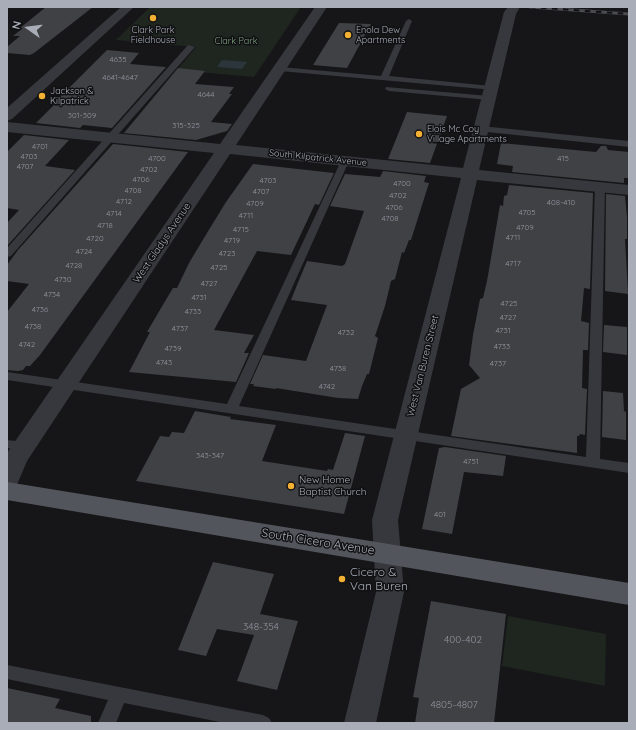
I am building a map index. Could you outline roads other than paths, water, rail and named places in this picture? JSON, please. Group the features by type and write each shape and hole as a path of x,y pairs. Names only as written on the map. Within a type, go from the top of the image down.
{"main road":[{"name":"South Cicero Avenue","path":"7,491 629,594"}],"street":[{"path":"7,116 128,7"},
{"name":"West Gladys Avenue","path":"7,481 15,460 15,445 65,385 321,7"},
{"name":"West Van Buren Street","path":"360,723 390,592 385,520 471,174 510,9"},
{"name":"South Kilpatrick Avenue","path":"7,127 629,190"}],"lane":[{"path":"384,78 410,21"},
{"path":"7,254 191,48"},
{"path":"280,69 384,78 490,93"},
{"path":"389,89 490,93"},
{"path":"481,129 629,144"},
{"path":"230,410 345,161"},
{"path":"593,462 600,187"},
{"path":"7,376 629,468"},
{"path":"7,672 263,723"},
{"path":"107,723 119,694"}],"railway":[{"path":"530,7 629,14"}],"place":[{"name":"Clark Park Fieldhouse","path":"153,18"},
{"name":"Enola Dew Apartments","path":"348,35"},
{"name":"Jackson & Kilpatrick","path":"42,96"},
{"name":"Elois Mc Coy Village Apartments","path":"419,134"},
{"name":"New Home Baptist Church","path":"291,486"},
{"name":"Cicero & Van Buren","path":"342,579"}],"park label":[{"name":"Clark Park","path":"236,41"}]}
